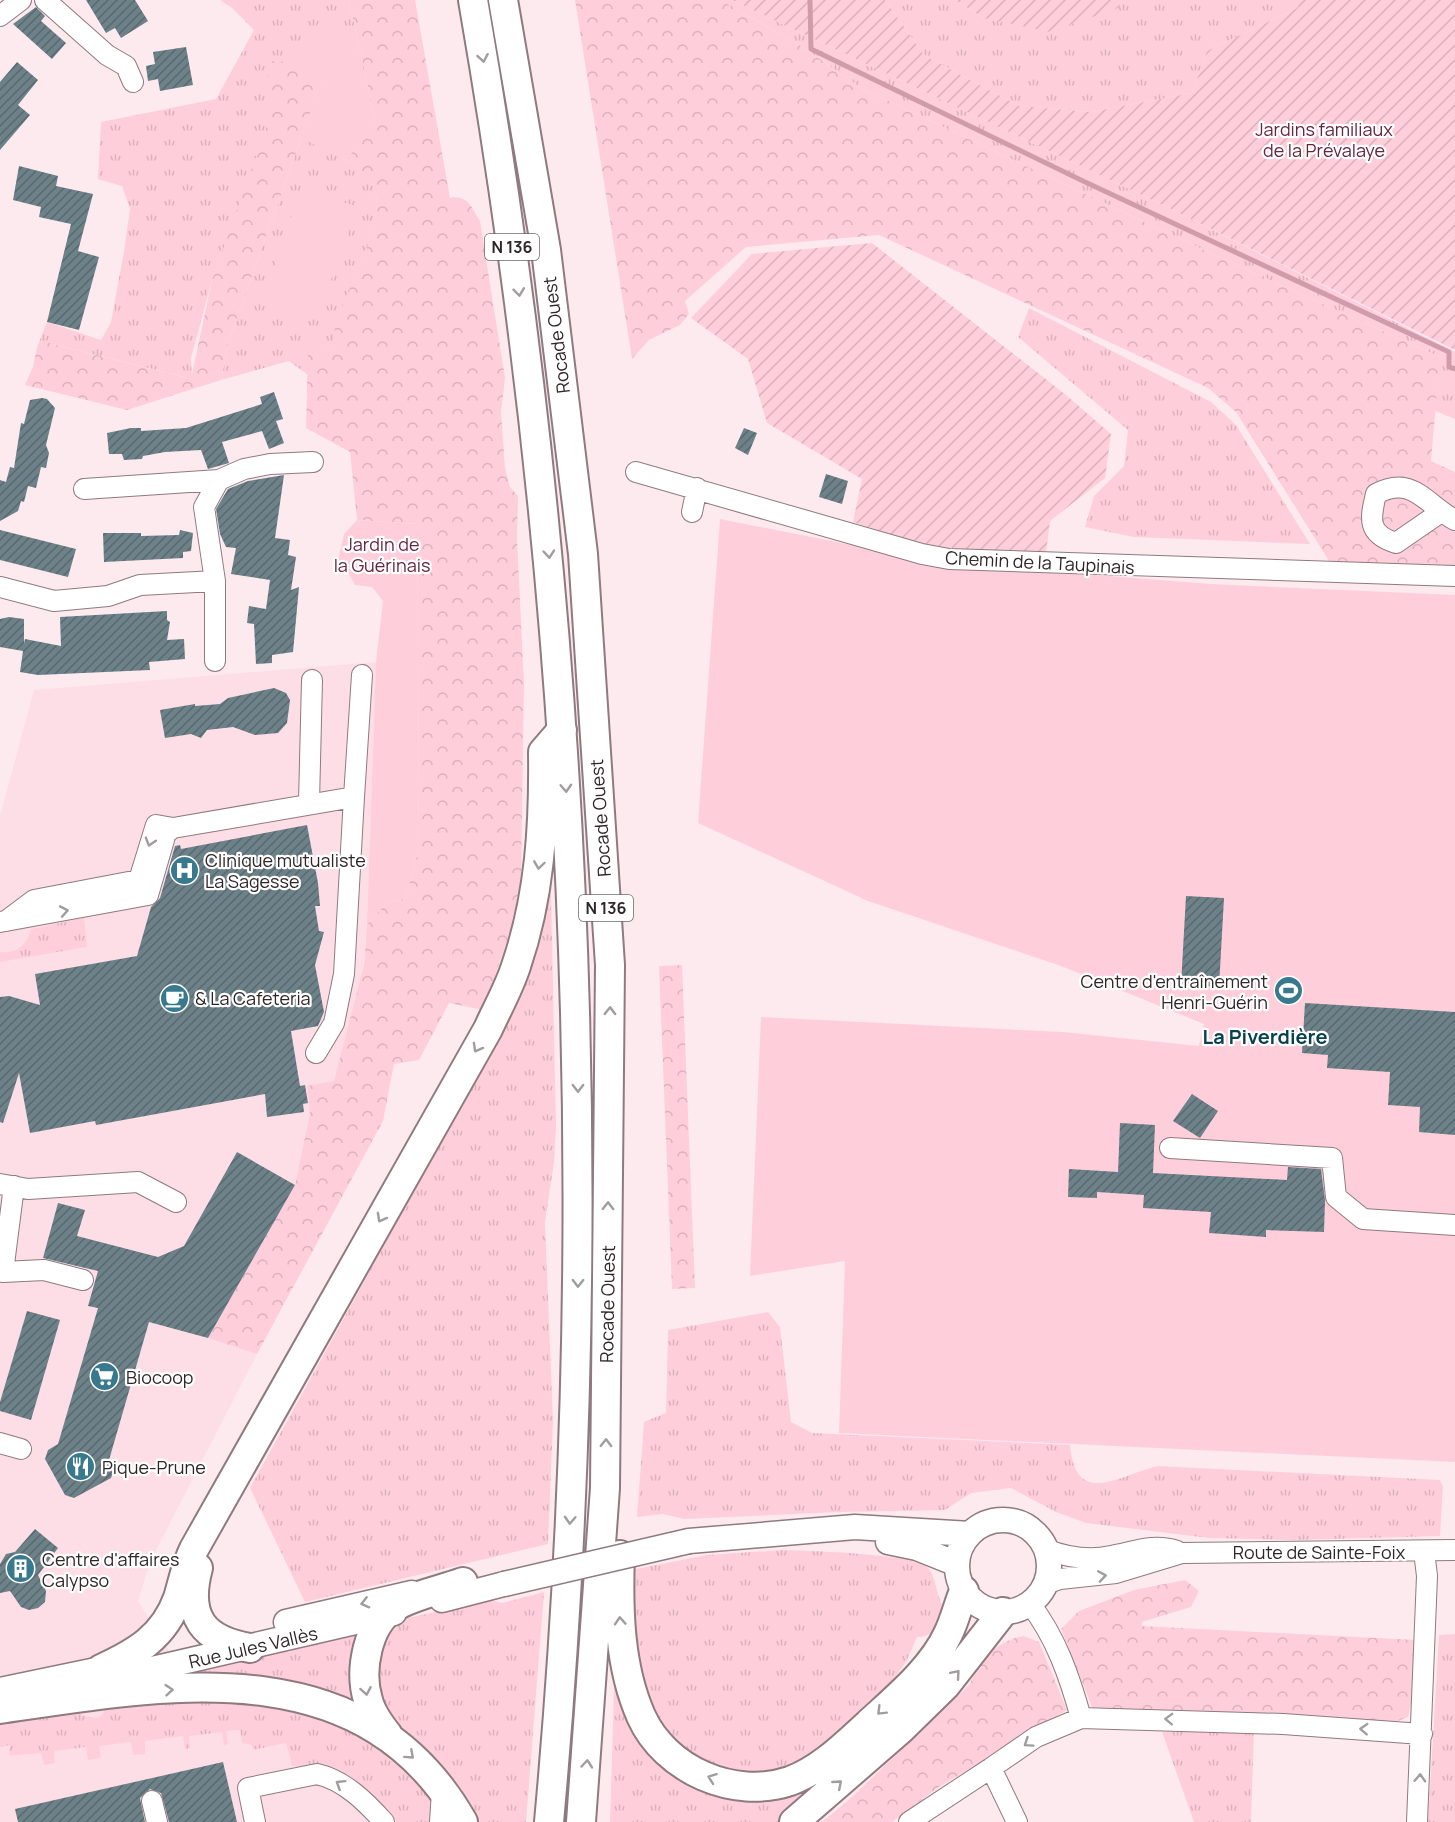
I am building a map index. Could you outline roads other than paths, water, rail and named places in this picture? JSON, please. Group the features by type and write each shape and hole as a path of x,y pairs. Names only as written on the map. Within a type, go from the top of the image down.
{"highway":[{"name":"Rocade Ouest","path":"473,0 496,133 535,415 562,730 575,970 578,1292 564,1631 549,1822"},
{"name":"Rocade Ouest","path":"503,0 546,250 583,555 610,965 605,1488 581,1822"},
{"path":"101,1669 134,1654 155,1636 173,1611 194,1549 488,1029 516,967 535,894 541,853 543,752 562,730"},
{"path":"250,1648 215,1639 203,1626 196,1611 195,1581 199,1565 274,1409"},
{"path":"605,1488 621,1514 620,1626 627,1667 641,1715 650,1733 663,1748 680,1762 717,1781 735,1785 773,1785 809,1772 836,1753 933,1658 948,1635 964,1591"},
{"path":"463,1582 402,1603 384,1616 368,1649 365,1688 369,1703 388,1735 442,1788 463,1822"},
{"path":"794,1822 900,1730 946,1685 1003,1612"},
{"path":"0,1709 69,1699 150,1692 248,1689 314,1700 388,1735"}],"main road":[{"path":"1012,1521 1032,1531 1045,1549 1049,1566 1045,1584 1030,1604 1017,1610 1003,1612 982,1607 964,1591 957,1564 961,1548 970,1534 989,1523 1012,1521"},
{"name":"Rue Jules Vallès","path":"0,1701 250,1648 504,1584 689,1541 855,1527 970,1534"},
{"name":"Rue Jules Vallès","path":"805,1532 902,1545 957,1564"},
{"name":"Rue Jules Vallès","path":"0,1690 143,1661 215,1639 385,1598 463,1582 504,1584"}],"street":[{"path":"0,16 21,0"},
{"path":"45,0 107,55 126,66 133,82"},
{"path":"84,489 219,480 244,469 270,464 313,462"},
{"name":"Chemin de la Taupinais","path":"636,472 922,554 949,559 1455,576"},
{"path":"215,661 215,581 204,507 219,480"},
{"path":"692,512 697,488"},
{"path":"0,587 54,601 108,596 140,585 215,581"},
{"path":"316,1053 334,1023 344,974 362,675"},
{"path":"309,802 312,680"},
{"path":"3,921 148,895 166,833 173,828 309,802 354,797"},
{"path":"1170,1148 1332,1158 1336,1197 1363,1219 1455,1225"},
{"path":"83,1280 44,1270 3,1272 7,1185 28,1189 138,1182 176,1202"},
{"path":"0,1443 21,1449"},
{"name":"Route de Sainte-Foix","path":"1045,1549 1071,1557 1091,1558 1111,1556 1145,1547 1167,1547 1182,1553"},
{"name":"Route de Sainte-Foix","path":"1045,1584 1060,1579 1116,1573 1182,1553 1455,1550"},
{"path":"1417,1822 1427,1576 1424,1551"},
{"path":"1030,1604 1043,1621 1066,1668 1081,1718"},
{"path":"909,1822 1036,1737 1081,1718 1283,1724 1422,1734"},
{"path":"991,1768 1017,1822"},
{"path":"255,1822 248,1788 317,1774 350,1790 384,1822"},
{"path":"440,1822 442,1788"},
{"path":"152,1801 157,1822"}],"waterway":[{"path":"810,0 811,49 1083,181 1449,352 1449,367 1455,369"}],"place":[{"name":"Clinique mutualiste La Sagesse","path":"184,870"},
{"name":"Centre d'entraînement Henri-Guérin","path":"1289,991"},
{"name":"& La Cafeteria","path":"174,998"},
{"name":"Biocoop","path":"105,1377"},
{"name":"Pique-Prune","path":"81,1467"},
{"name":"Centre d'affaires Calypso","path":"21,1569"}],"district":[{"name":"La Piverdière","path":"1265,1036"}],"park label":[{"name":"Jardins familiaux de la Prévalaye","path":"1324,139"},
{"name":"Jardin de la Guérinais","path":"382,554"}]}
